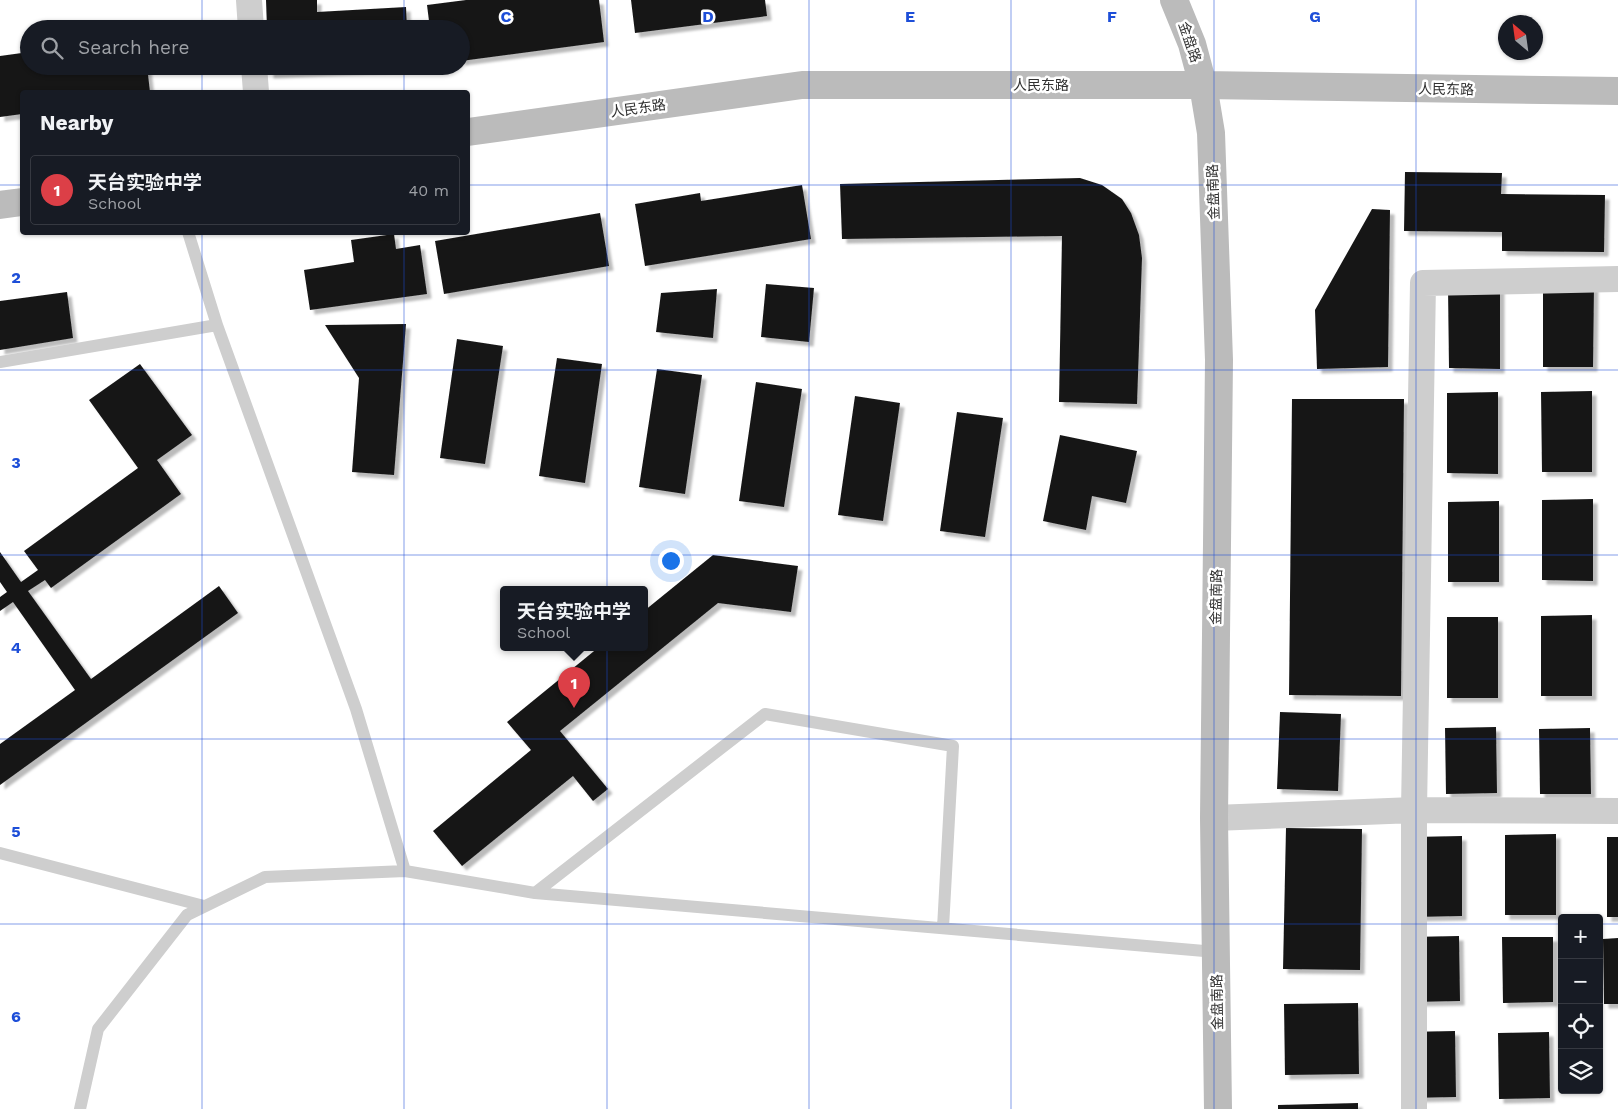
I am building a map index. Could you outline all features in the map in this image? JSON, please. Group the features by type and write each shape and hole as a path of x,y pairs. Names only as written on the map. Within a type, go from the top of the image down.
{"main road":[{"name":"金盘路","path":"1174,0 1192,44 1203,85"},
{"name":"人民东路","path":"470,132 802,85 1203,85 1618,91"},
{"name":"金盘南路","path":"1203,85 1211,133 1219,360 1214,818 1218,1109"},
{"path":"0,205 20,202"}],"street":[{"path":"249,0 250,20"},
{"path":"255,75 256,90"},
{"path":"1414,1109 1414,810 1423,283 1618,279"},
{"path":"1214,818 1414,810 1618,811"}],"lane":[{"path":"189,235 217,325 356,709 405,871"},
{"path":"0,362 217,325"},
{"path":"535,894 765,714 953,746 943,928"},
{"path":"0,853 204,906"},
{"path":"80,1109 98,1029 187,914 265,878 405,871 535,894 1216,952"}],"building":[{"path":"266,0 317,0 317,12 406,7 407,20 267,20"},
{"path":"466,0 599,0 604,42 470,60 470,20 429,20 427,5"},
{"path":"631,0 765,0 767,16 635,33"},
{"path":"20,53 20,75 148,75 150,90 20,90 20,114 0,117 0,56"},
{"path":"1405,172 1502,173 1501,194 1605,195 1604,252 1502,251 1502,232 1404,231"},
{"path":"1080,178 1102,185 1122,199 1131,213 1139,235 1142,258 1137,404 1059,402 1062,236 842,239 840,184"},
{"path":"802,185 811,239 645,266 635,204 700,193 701,201"},
{"path":"1372,209 1390,210 1388,367 1317,369 1315,310"},
{"path":"600,213 609,266 444,294 435,241"},
{"path":"394,235 396,249 420,245 427,294 310,310 304,270 354,262 351,240"},
{"path":"766,284 814,288 809,342 761,337"},
{"path":"1594,286 1593,367 1543,367 1543,287"},
{"path":"1448,288 1500,288 1500,369 1449,368"},
{"path":"717,289 713,338 656,332 661,293"},
{"path":"67,292 73,338 0,350 0,301"},
{"path":"406,324 394,475 352,472 359,378 325,325"},
{"path":"457,339 503,346 485,464 440,458"},
{"path":"557,358 602,364 585,483 539,476"},
{"path":"140,364 192,435 157,460 181,494 51,588 45,580 28,591 91,679 219,586 238,613 0,785 0,744 75,690 13,602 0,611 0,597 7,592 0,582 0,552 21,582 38,570 24,551 138,468 89,400"},
{"path":"657,369 702,375 685,494 639,487"},
{"path":"756,382 802,389 784,507 739,501"},
{"path":"1592,391 1592,472 1542,472 1541,392"},
{"path":"1498,392 1498,474 1447,473 1447,393"},
{"path":"855,396 900,403 883,521 838,515"},
{"path":"1292,399 1404,399 1401,696 1289,695"},
{"path":"957,412 1003,418 985,537 940,531"},
{"path":"1060,435 1137,451 1126,503 1092,496 1086,530 1043,521"},
{"path":"1593,499 1593,581 1542,580 1542,500"},
{"path":"1499,501 1499,582 1448,582 1448,502"},
{"path":"713,555 798,566 791,612 718,603 560,731 608,789 593,801 573,776 462,866 433,831 531,750 507,722 594,651 648,651 648,608"},
{"path":"1592,615 1592,696 1541,696 1541,616"},
{"path":"1447,617 1498,617 1498,698 1447,698"},
{"path":"1280,712 1341,714 1338,791 1277,789"},
{"path":"1496,727 1497,793 1446,794 1445,728"},
{"path":"1590,728 1591,794 1540,794 1539,729"},
{"path":"1286,828 1362,829 1360,970 1283,969"},
{"path":"1556,834 1556,915 1505,915 1505,835"},
{"path":"1462,836 1462,916 1411,917 1411,837"},
{"path":"1607,837 1618,837 1618,917 1607,917"},
{"path":"1459,936 1460,1001 1409,1002 1408,937"},
{"path":"1502,937 1553,937 1553,1002 1503,1003"},
{"path":"1618,938 1618,1004 1604,1004 1603,939"},
{"path":"1358,1003 1359,1074 1285,1075 1284,1004"},
{"path":"1455,1031 1456,1097 1405,1098 1404,1032"},
{"path":"1549,1032 1550,1098 1499,1099 1498,1033"},
{"path":"1358,1103 1358,1109 1278,1109 1278,1105"}],"place":[{"name":"天台实验中学","path":"574,708"}]}
